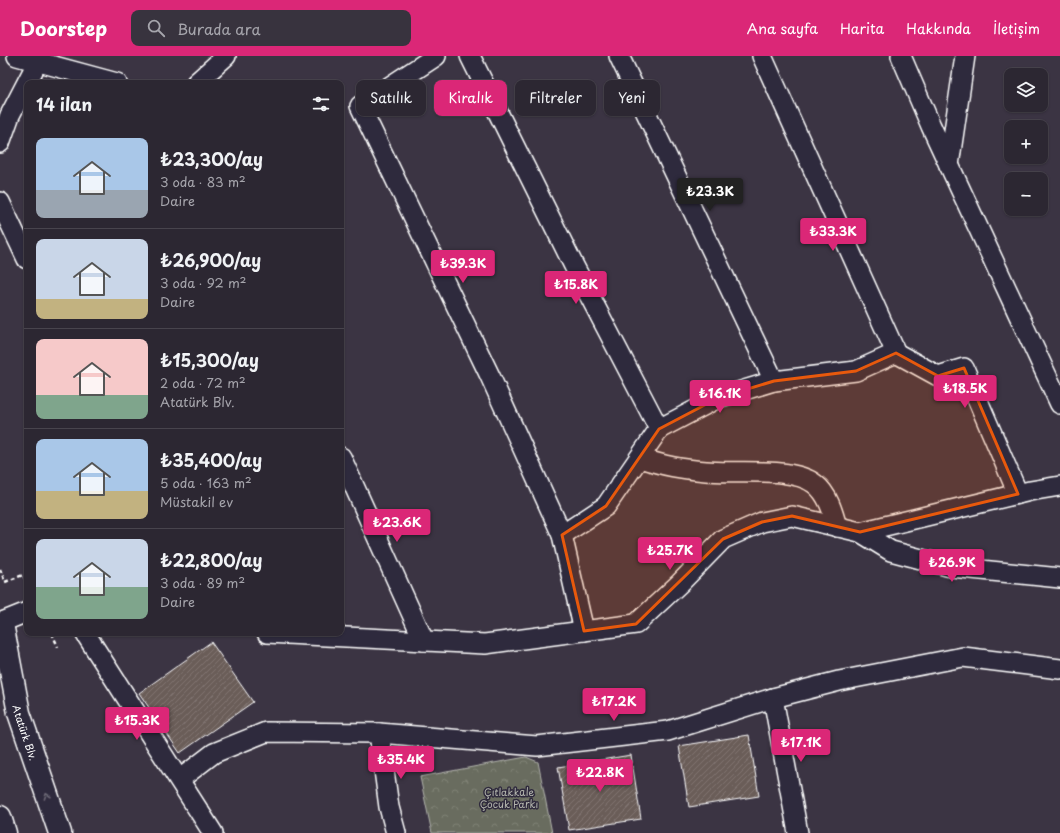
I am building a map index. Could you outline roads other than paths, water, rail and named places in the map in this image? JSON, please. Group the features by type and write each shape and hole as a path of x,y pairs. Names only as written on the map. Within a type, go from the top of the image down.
{"main road":[{"name":"Atatürk Blv.","path":"1,627 19,713 60,833"},
{"path":"0,818 4,833"}],"street":[{"path":"17,56 107,80"},
{"path":"199,80 226,56"},
{"path":"436,56 360,106 490,376 562,535 584,631"},
{"path":"470,56 574,266 658,429"},
{"path":"619,56 774,381"},
{"path":"762,56 896,353 938,376 964,368 1018,494"},
{"path":"901,56 949,164 1060,404"},
{"path":"949,164 965,56"},
{"path":"28,80 38,62"},
{"path":"0,143 10,115 24,88"},
{"path":"0,202 24,253"},
{"path":"562,535 606,506 640,458 658,429 718,398 774,381 856,371 896,353"},
{"path":"640,458 669,468 708,472 753,471 801,476 816,484 830,503 837,527"},
{"path":"344,465 424,641"},
{"path":"860,532 1018,494 1060,486"},
{"path":"326,636 486,644 636,624 680,583 723,539 762,522 792,516 860,532 891,551 951,567 1060,578"},
{"path":"1,627 24,614"},
{"path":"87,636 180,779 213,833"},
{"path":"180,779 214,753 266,732 379,733 538,746 668,731 773,698 839,681 963,657 1060,669"},
{"path":"773,698 798,833"},
{"path":"379,733 389,807 396,833"}],"park label":[{"name":"Çıtlakkale Çocuk Parkı","path":"509,796"}]}
